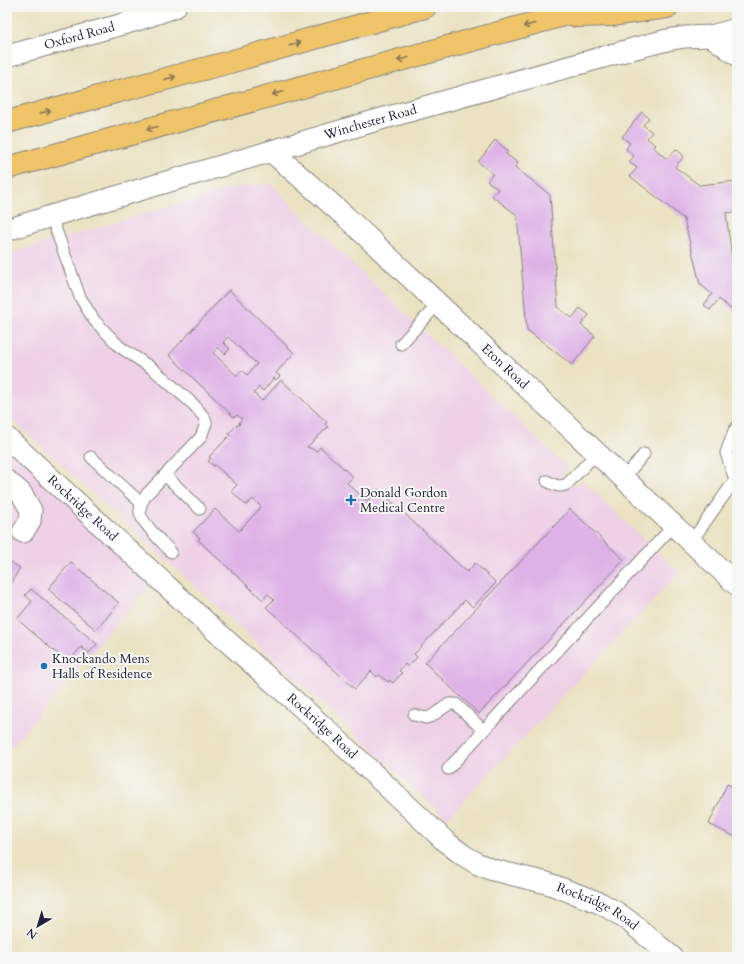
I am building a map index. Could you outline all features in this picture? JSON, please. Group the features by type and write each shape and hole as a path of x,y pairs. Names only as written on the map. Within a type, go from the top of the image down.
{"highway":[{"path":"7,122 234,61 425,7"},
{"path":"7,168 593,7"},
{"path":"556,17 610,15 667,7"}],"street":[{"name":"Oxford Road","path":"7,56 134,21 174,7"},
{"name":"Winchester Road","path":"7,230 382,118 667,40 685,36 711,36 737,29"},
{"path":"711,36 737,55"},
{"name":"Eton Road","path":"271,151 346,217 737,585"},
{"name":"Rockridge Road","path":"7,438 210,626 326,729 446,842 478,864 493,870 547,883 600,903 630,922 672,957"},
{"path":"7,481 22,493 31,510 30,521 23,532"}],"lane":[{"path":"51,216 80,297 94,320 120,347 153,369 194,405 204,417 206,424 201,437 146,495 141,503 140,513 145,523 171,552"},
{"path":"401,344 438,304"},
{"path":"691,542 736,481 726,453 734,431 737,427"},
{"path":"547,481 556,486 563,486 567,484 597,453"},
{"path":"624,478 644,454"},
{"path":"91,457 141,503"},
{"path":"165,475 200,509"},
{"path":"448,769 674,525"},
{"path":"414,715 426,718 432,716 449,704 456,704 484,730"}],"shaded area":[{"name":"Donald Gordon Medical Centre","path":"271,183 297,211 568,468 562,474 576,487 582,480 679,573 447,819 7,415 7,254 230,189"},
{"name":"Knockando Mens Halls of Residence","path":"7,443 154,580 7,752"}],"building":[{"path":"642,112 649,118 643,125 652,132 647,138 655,145 653,147 667,159 676,149 684,156 675,167 699,185 737,181 737,212 726,213 732,259 737,263 737,314 719,299 710,310 704,305 712,294 700,284 684,219 630,176 637,168 629,162 634,156 626,149 630,143 622,137"},
{"path":"495,140 508,151 506,154 518,163 515,167 550,195 558,307 572,318 580,308 589,315 581,325 595,336 572,365 527,330 517,215 492,196 498,189 487,181 493,174 478,162"},
{"path":"229,290 294,353 276,373 280,376 276,380 274,378 263,391 259,387 254,393 262,401 281,380 327,422 325,424 328,427 307,447 317,451 320,447 353,477 347,483 367,501 378,489 467,572 475,563 496,583 473,607 465,600 414,654 417,657 408,667 405,664 399,671 402,673 393,683 390,680 388,682 379,675 377,677 371,671 355,689 266,607 274,600 268,594 263,600 198,540 200,538 193,532 215,509 239,531 261,507 253,499 246,505 231,491 237,485 215,465 214,466 208,461 211,458 209,457 230,435 228,434 240,424 239,423 242,419 237,415 234,417 169,355","holes":["228,337 257,364 247,375 242,370 237,376 213,353 218,347 225,354 230,349 223,342"]},
{"path":"570,509 624,560 479,714 425,663"},
{"path":"7,560 20,568 7,590"},
{"path":"71,562 119,603 96,630 48,589"},
{"path":"31,589 97,644 89,653 81,647 68,663 17,619 32,601 25,595"},
{"path":"727,784 737,788 737,838 709,824"}],"place":[{"name":"Donald Gordon Medical Centre","path":"351,500"},
{"name":"Knockando Mens Halls of Residence","path":"44,666"}]}
